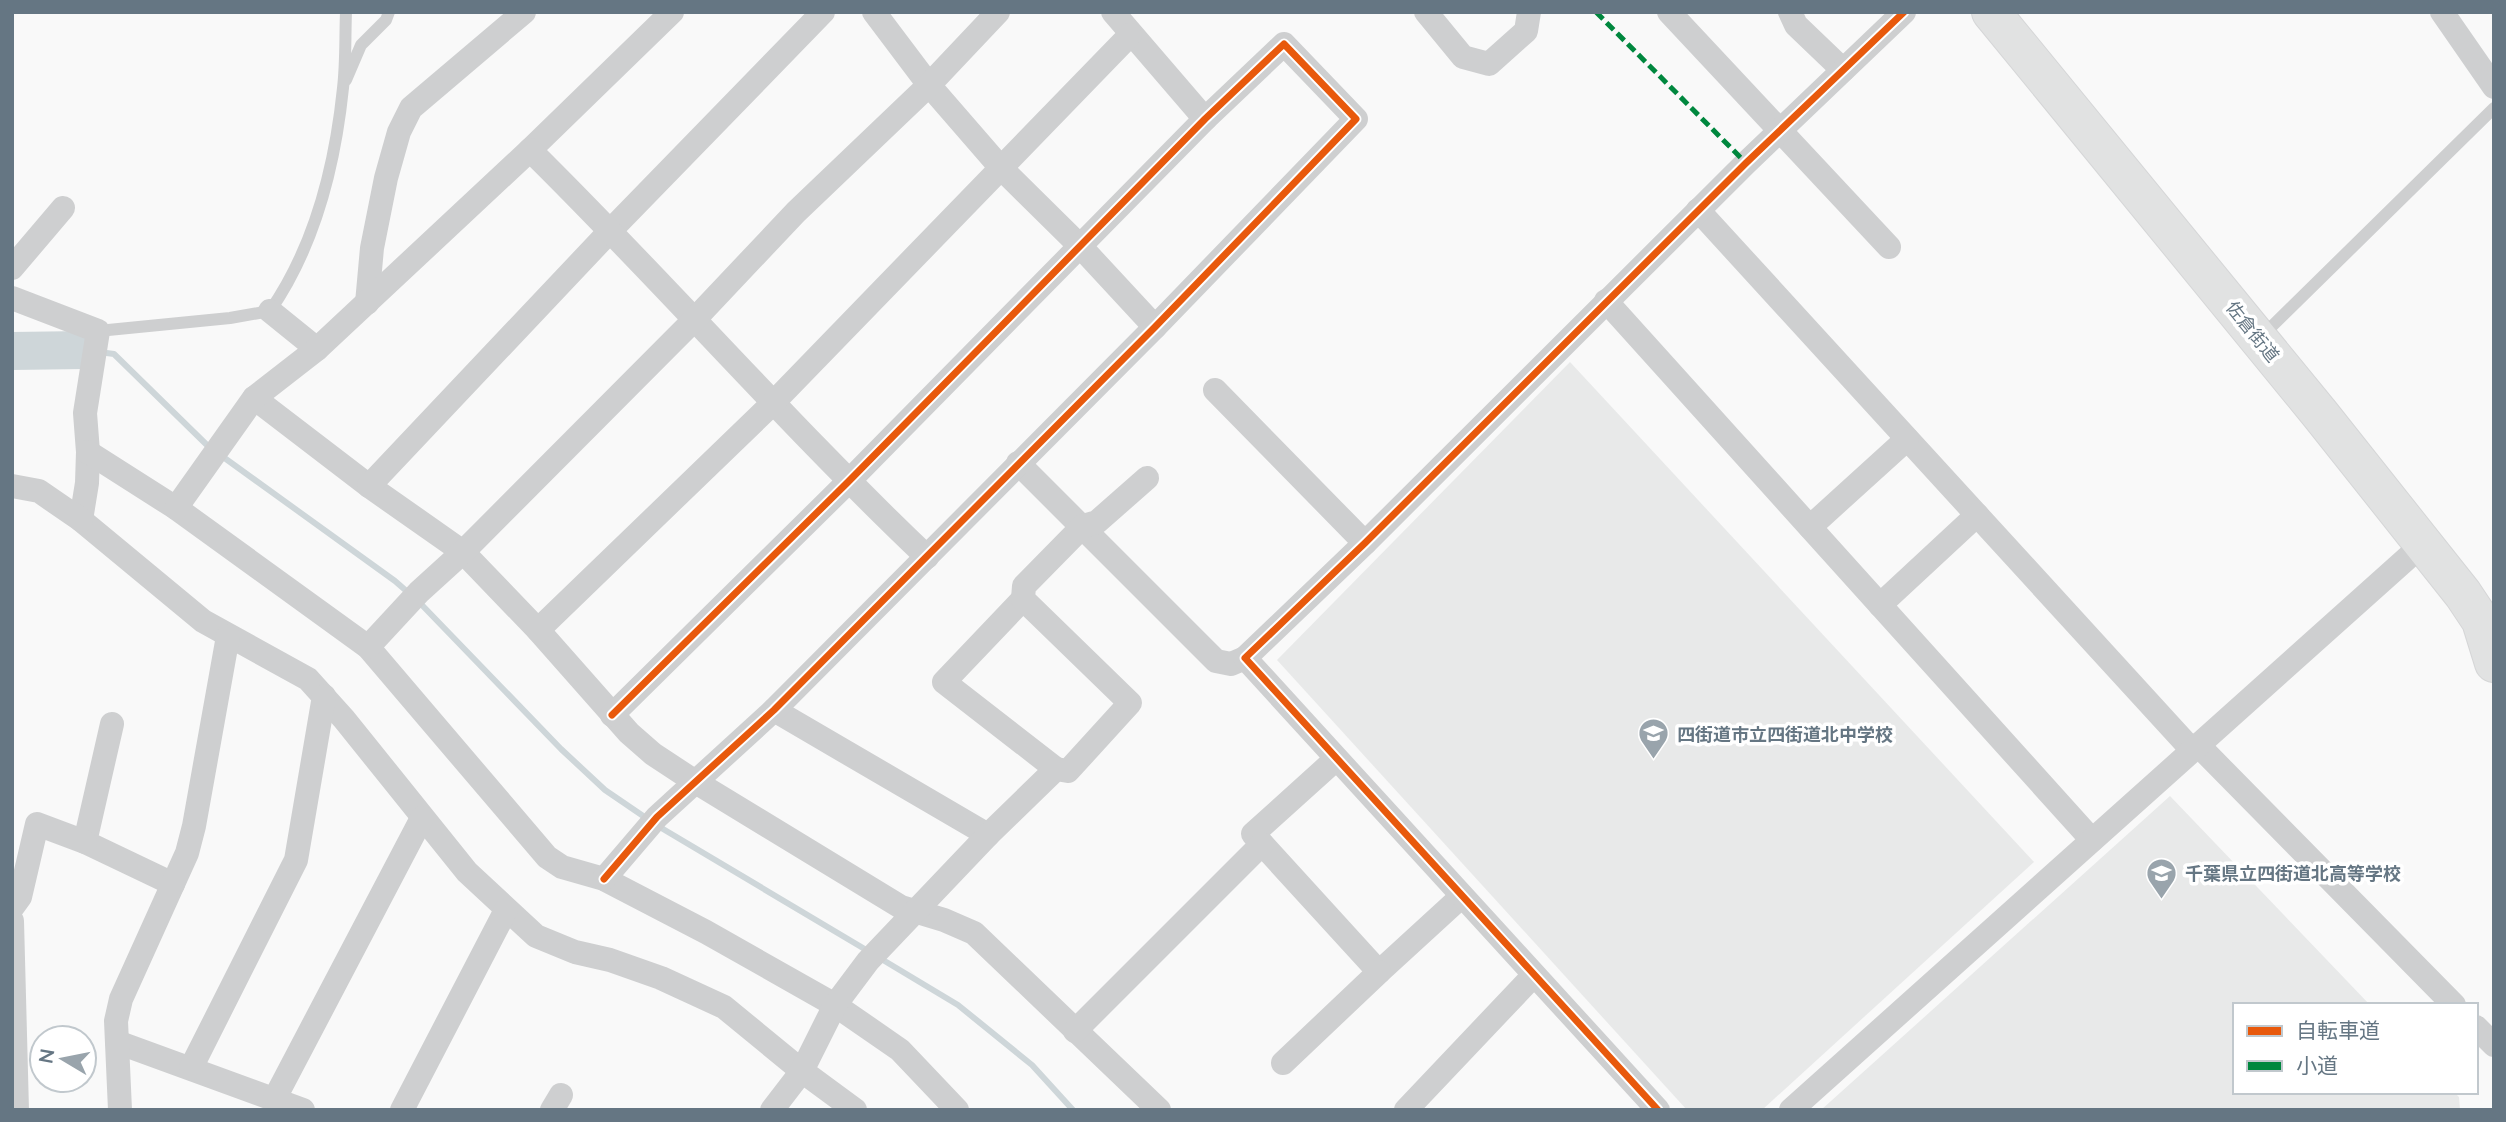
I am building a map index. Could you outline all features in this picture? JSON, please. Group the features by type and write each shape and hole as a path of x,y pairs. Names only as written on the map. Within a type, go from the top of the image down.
{"main road":[{"name":"佐倉街道","path":"1991,12 2259,339 2463,594 2481,621 2494,663"}],"street":[{"path":"367,303 372,248 398,132 411,108 524,12"},
{"path":"176,508 254,398 317,349 367,303 672,12"},
{"path":"369,485 823,12"},
{"path":"368,647 694,320 796,212 929,85 998,12"},
{"path":"1113,12 1130,35 1205,119"},
{"path":"1426,12 1463,57 1489,64 1526,31 1529,12"},
{"path":"1669,12 1889,247"},
{"path":"1790,12 1796,25 1843,70"},
{"path":"1018,463 1216,661 1231,664 1245,658 1365,543 1698,210 1904,12"},
{"path":"2442,12 2494,87"},
{"path":"884,17 929,85 1001,167 1080,246 1155,327"},
{"path":"538,630 773,403 1130,35"},
{"path":"604,879 651,824 694,781 774,710 927,557 1356,119 1284,44 1205,119 848,482 612,715"},
{"path":"530,150 611,230 848,482 927,557"},
{"path":"63,208 12,270 22,301 96,345 85,413 87,483 81,520"},
{"path":"1698,210 1977,515 2195,747 2452,1003"},
{"path":"1606,302 2092,839"},
{"path":"270,311 317,349"},
{"path":"1215,390 1365,543"},
{"path":"254,398 463,552 538,630 612,715 653,754 901,907 944,920 974,933 1159,1110"},
{"path":"1810,527 1908,439"},
{"path":"88,452 176,508 368,647 547,857 562,867 604,879 706,932 835,1005 900,1050 957,1110"},
{"path":"1023,599 1130,703 1068,771 1056,769 944,682 1023,599 1024,586 1083,526 1097,522 1147,478"},
{"path":"12,486 39,491 81,520 203,621 307,679 324,696 467,872 536,936 575,952 610,960 661,978 724,1007 802,1071 855,1110"},
{"path":"1880,604 1977,515"},
{"path":"1791,1110 2423,544"},
{"path":"120,1110 116,1021 121,999 187,853 228,636"},
{"path":"1245,658 1658,1110"},
{"path":"191,1068 296,860 324,696"},
{"path":"774,710 988,835"},
{"path":"85,842 111,724"},
{"path":"1335,759 1253,834 1379,972"},
{"path":"772,1110 802,1071 835,1005 874,955 988,835 1056,769"},
{"path":"275,1098 422,818"},
{"path":"12,908 20,897 37,824 85,842 173,884"},
{"path":"1075,1031 1262,845"},
{"path":"1283,1063 1462,896"},
{"path":"402,1110 506,910"},
{"path":"12,921 17,1110"},
{"path":"1406,1110 1534,975"},
{"path":"2478,1029 2494,1045"},
{"path":"117,1042 303,1110"}],"lane":[{"path":"96,345 270,311 300,260 316,220 332,156 343,87 345,12"},
{"path":"343,87 361,45 386,20 389,12"},
{"path":"2259,339 2494,107"}],"shaded area":[{"name":"四街道市立四街道北中学校","path":"1570,362 2034,862 1762,1110 1687,1110 1277,660"},
{"name":"千葉県立四街道北高等学校","path":"2170,796 2368,1003 2233,1003 2233,1094 2456,1094 2459,1097 2460,1110 1821,1110"}],"waterway":[{"path":"12,351 85,350"},
{"path":"99,352 114,354 210,448"},
{"path":"219,454 411,595"},
{"path":"419,602 561,749 605,790 649,820"},
{"path":"658,826 868,951"},
{"path":"878,957 958,1005 1032,1065 1073,1110"}],"marked path":[{"path":"1596,12 1746,163"}],"cycle path":[{"path":"1658,1110 1245,658 1365,543 1746,163 1904,12"},
{"path":"604,879 657,817 774,710 1155,327 1356,119 1284,44 1205,119 848,482 612,715"}],"place":[{"name":"四街道市立四街道北中学校","path":"1654,761"},
{"name":"千葉県立四街道北高等学校","path":"2162,900"}]}
